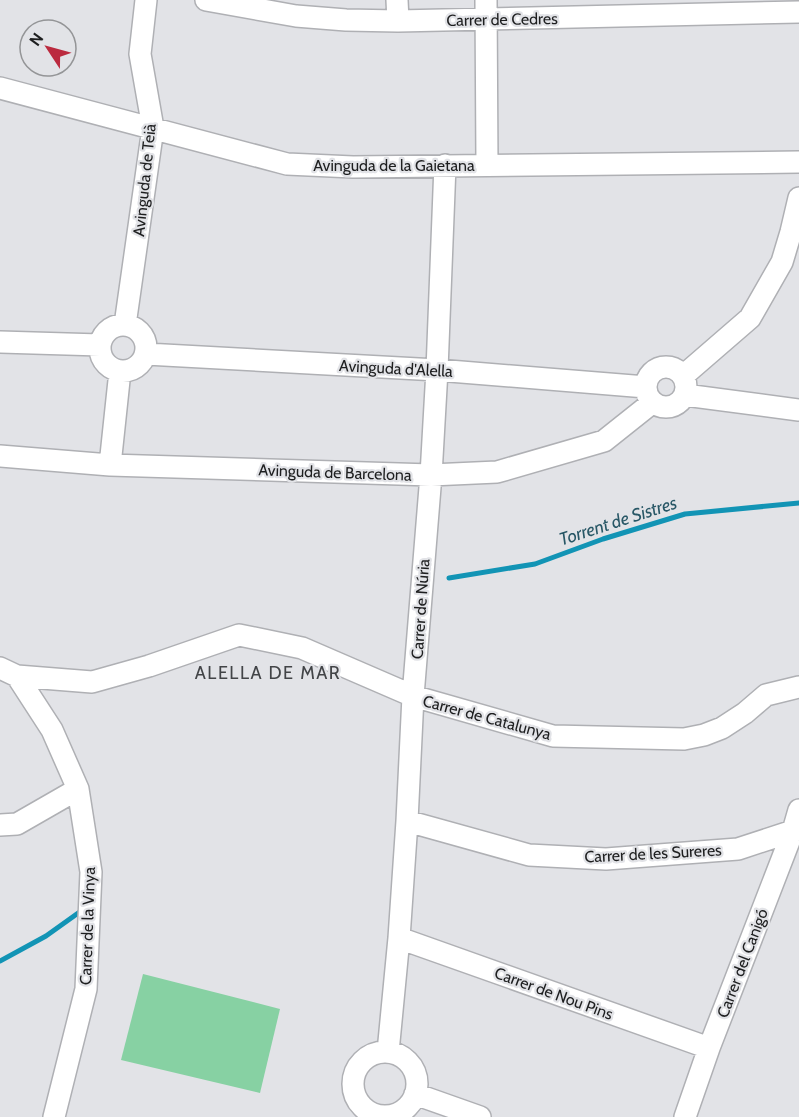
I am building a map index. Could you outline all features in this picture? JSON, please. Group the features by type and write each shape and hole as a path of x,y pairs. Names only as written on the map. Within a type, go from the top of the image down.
{"street":[{"name":"Avinguda de Teià","path":"125,325 153,128 140,54 146,0"},
{"name":"Carrer de Cedres","path":"206,0 297,16 346,20 397,10 799,12"},
{"path":"486,9 487,164"},
{"name":"Avinguda de la Gaietana","path":"0,88 287,164 353,167 799,162"},
{"name":"Carrer de Núria","path":"388,1052 399,938 413,696 431,475 445,165"},
{"path":"799,198 795,234 750,318 684,386 681,400 670,407 664,407 650,395 650,376 660,368 667,367 673,369 684,386 799,410"},
{"path":"125,325 133,327 144,338 146,354 138,366 131,370 120,371 108,366 103,360 100,345 107,331 125,325"},
{"path":"0,342 100,345"},
{"name":"Avinguda d'Alella","path":"146,354 437,370 650,395"},
{"path":"110,465 120,371"},
{"name":"Avinguda de Barcelona","path":"0,456 110,465 431,475 498,472 604,441 650,395"},
{"name":"Carrer de la Vinya","path":"9,672 92,682 149,666 240,635 302,648 413,696"},
{"name":"Carrer de la Vinya","path":"9,672 52,730 78,789 91,872 86,989 54,1117"},
{"name":"Carrer de Catalunya","path":"413,696 553,736 684,739 722,728 745,713 766,695 799,687"},
{"path":"0,825 17,824 78,789"},
{"name":"Carrer del Canigó","path":"685,1117 709,1048 796,830 799,810"},
{"name":"Carrer de les Sureres","path":"407,820 529,855 606,859 738,849 796,830"},
{"name":"Carrer de Nou Pins","path":"399,938 709,1048"},
{"path":"380,1052 398,1054 410,1064 417,1079 416,1094 409,1106 401,1112 392,1116 372,1116 363,1109 353,1091 352,1080 355,1070 369,1055 380,1052"},
{"path":"416,1094 480,1117"}],"green space":[{"path":"143,974 280,1009 260,1093 121,1060"}],"waterway":[{"name":"Torrent de Sistres","path":"449,578 535,564 603,539 685,514 799,503"},
{"name":"Torrent de Sistres","path":"0,961 46,936 81,911"}],"district":[{"name":"ALELLA DE MAR","path":"268,673"}]}
